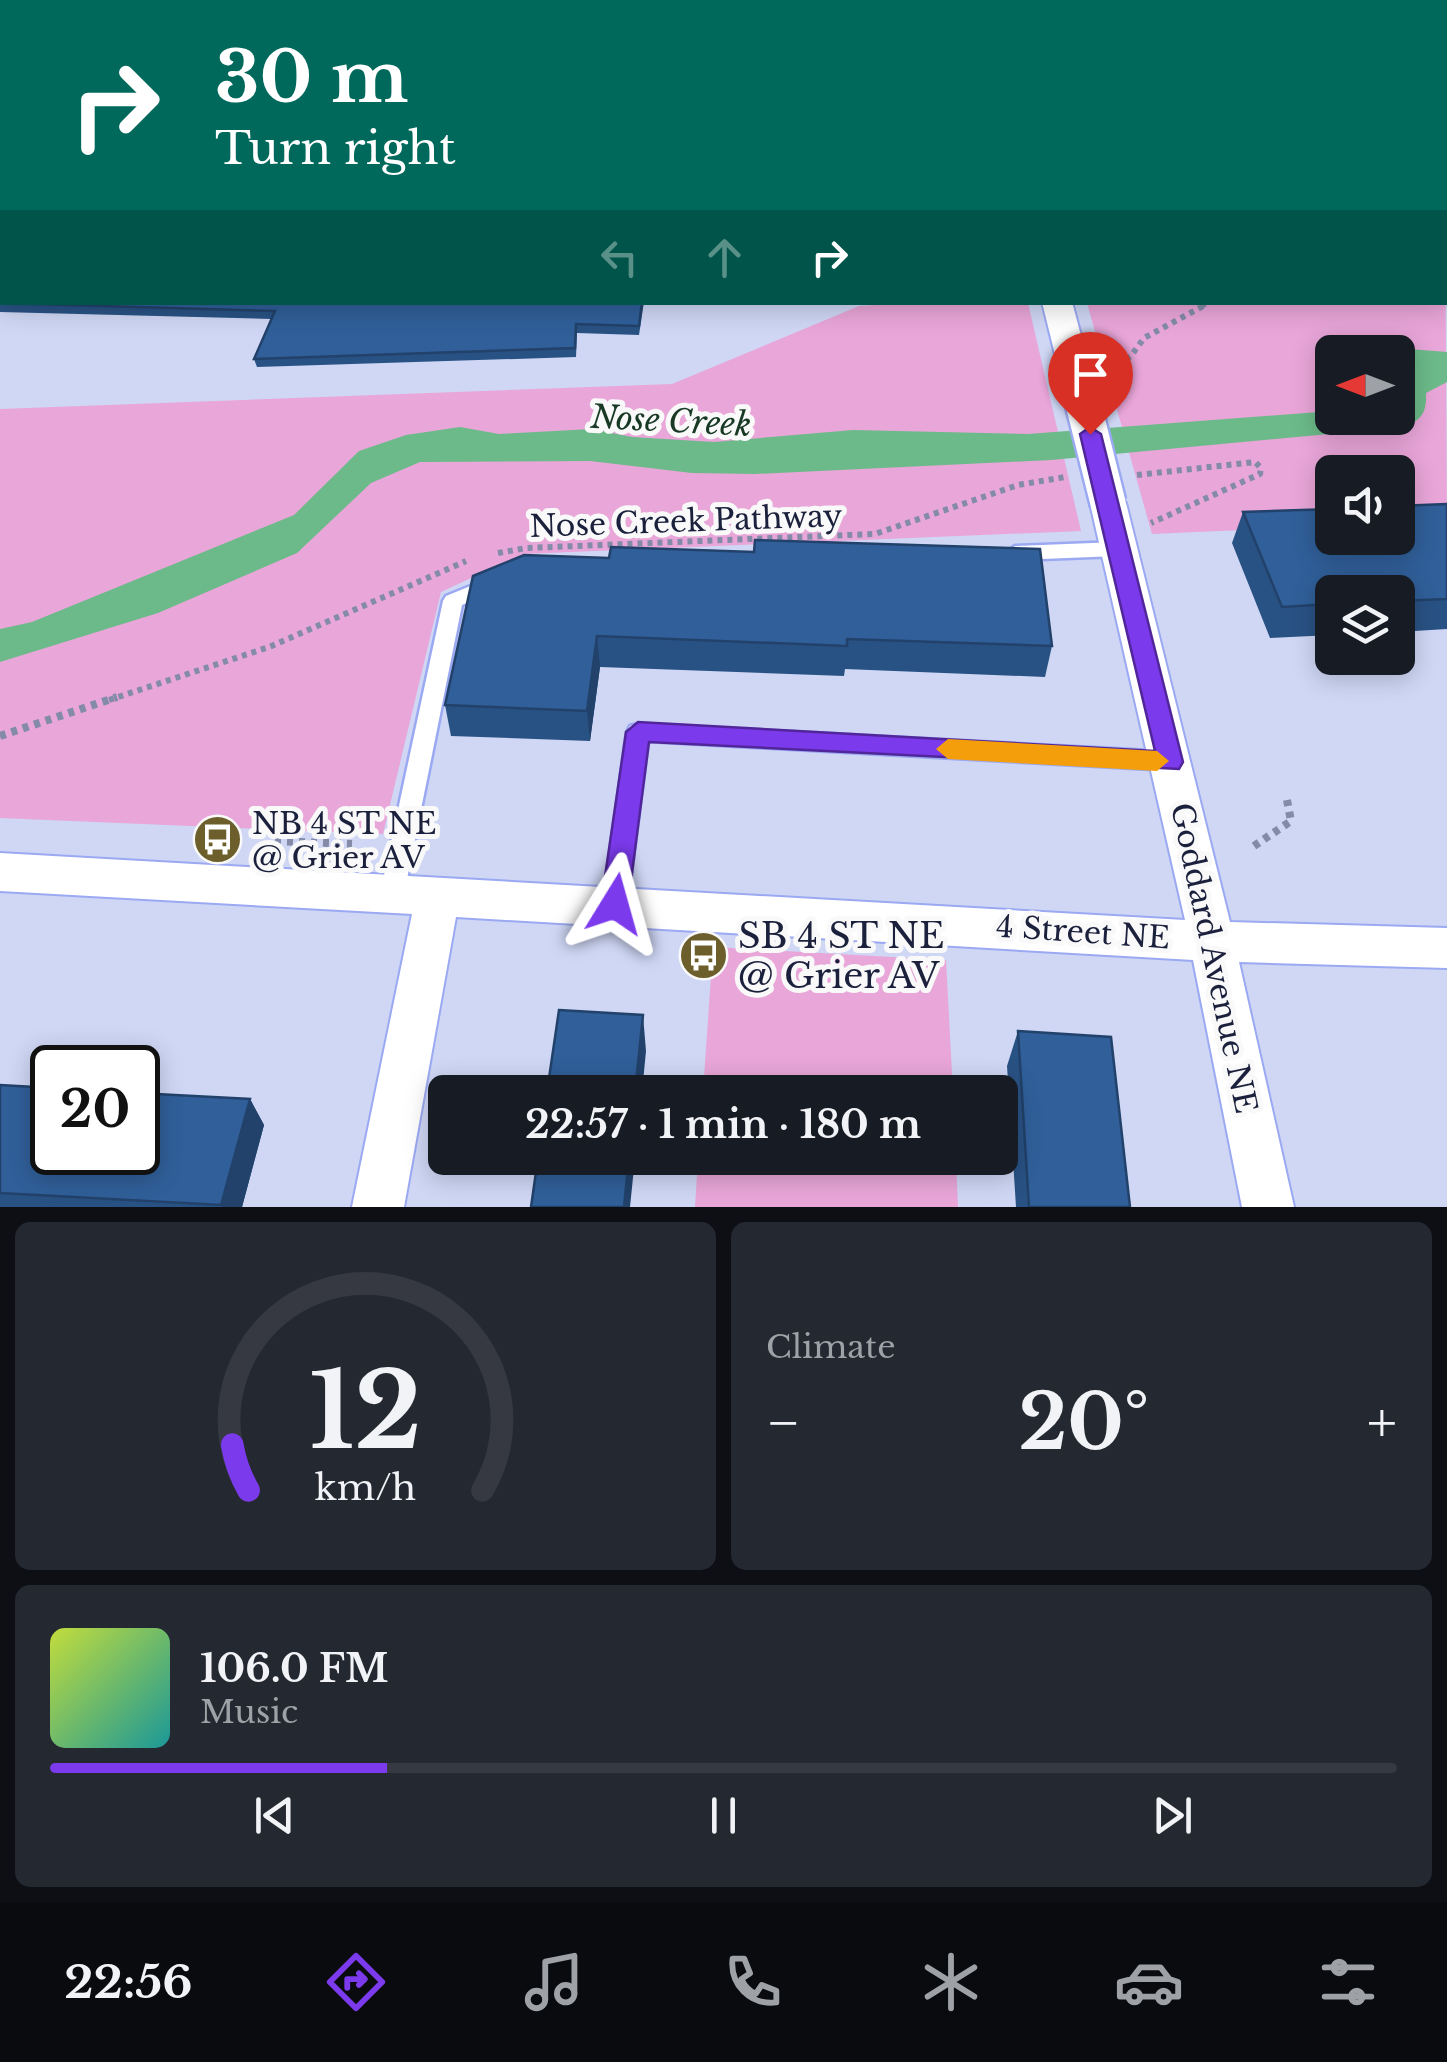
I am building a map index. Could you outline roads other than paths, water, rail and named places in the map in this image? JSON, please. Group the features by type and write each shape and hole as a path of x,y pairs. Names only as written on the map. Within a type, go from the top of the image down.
{"street":[{"name":"Goddard Avenue NE","path":"1059,305 1091,385 1131,537 1170,762 1213,940 1268,1207"},
{"name":"4 Street NE","path":"0,872 1213,940 1447,948"},
{"path":"378,1207 415,894"}],"lane":[{"path":"984,554 1131,537"},
{"path":"415,894 454,601 516,573"},
{"path":"615,904 638,732 1170,762"}],"place":[{"name":"NB 4 ST NE @ Grier AV","path":"217,840"},
{"name":"SB 4 ST NE @ Grier AV","path":"703,955"}],"water label":[{"name":"Nose Creek","path":"671,421"}]}
